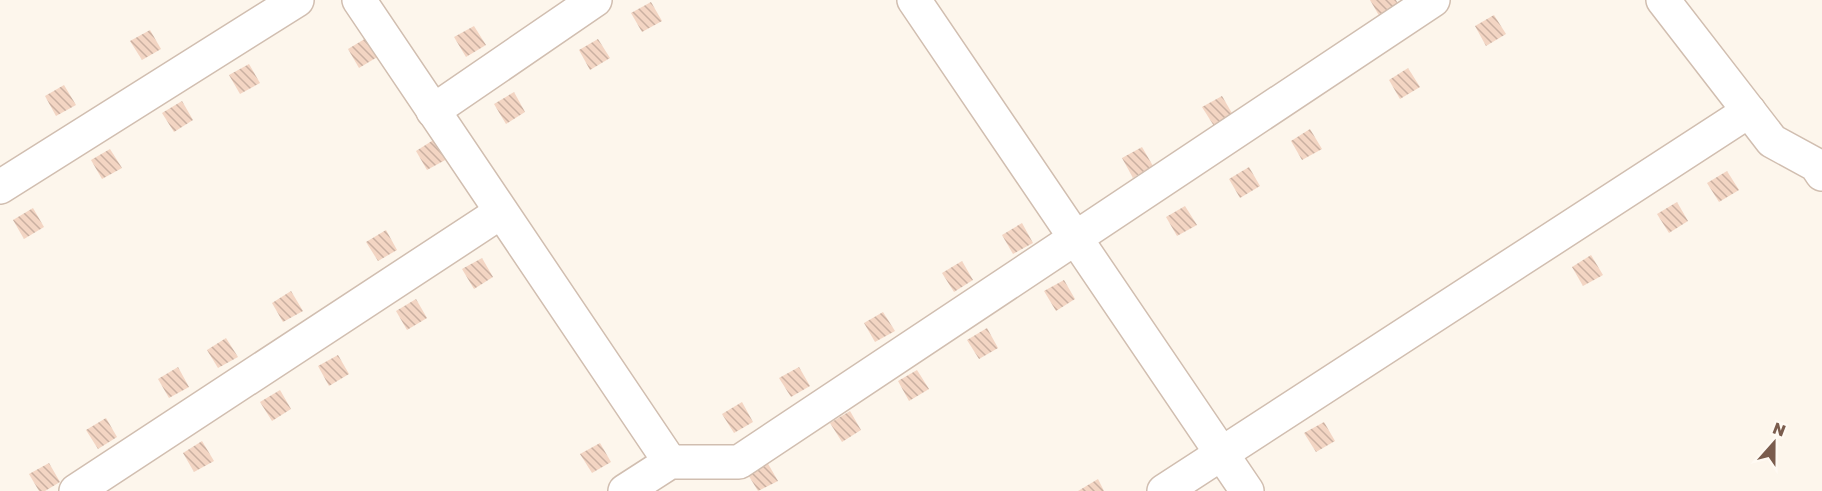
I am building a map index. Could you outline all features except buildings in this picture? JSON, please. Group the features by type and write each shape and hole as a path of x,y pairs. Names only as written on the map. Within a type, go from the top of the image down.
{"street":[{"path":"0,187 297,0"},
{"path":"359,0 670,462"},
{"path":"432,111 595,0"},
{"path":"914,0 1247,491"},
{"path":"625,491 670,462 739,462 1075,236 1433,0"},
{"path":"1663,0 1772,141 1815,165 1822,174"},
{"path":"1164,491 1749,111"},
{"path":"76,491 501,212"}]}
